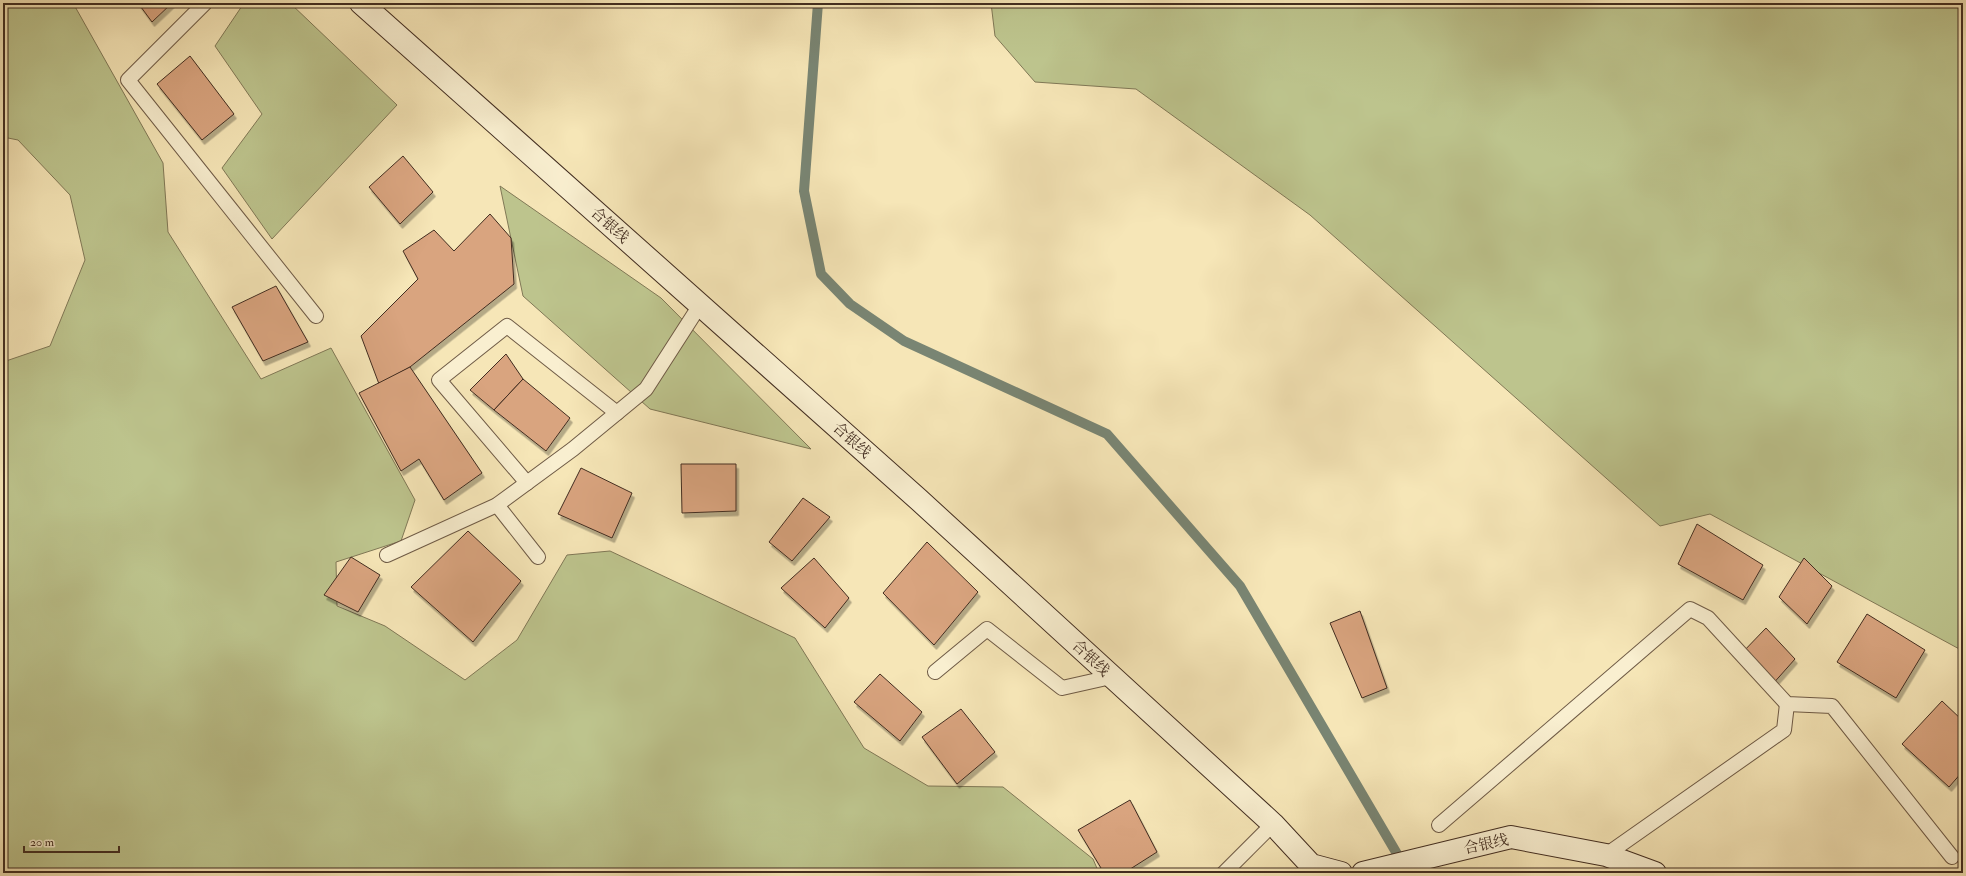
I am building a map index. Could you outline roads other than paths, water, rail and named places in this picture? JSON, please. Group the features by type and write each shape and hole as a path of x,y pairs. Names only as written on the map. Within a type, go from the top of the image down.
{"street":[{"name":"合银线","path":"361,3 918,499 1272,824 1312,869 1341,873"},
{"name":"合银线","path":"1363,873 1511,837 1606,855 1655,873"}],"lane":[{"path":"205,3 128,80 316,316"},
{"path":"387,556 497,505 573,449 646,389 700,305"},
{"path":"527,483 439,380 507,326 616,413"},
{"path":"497,505 538,557"},
{"path":"1439,825 1690,609 1708,618 1787,704 1832,706 1952,857"},
{"path":"935,672 987,629 1062,688 1111,677"},
{"path":"1606,855 1784,730 1787,704"},
{"path":"1224,873 1272,824"}],"waterway":[{"path":"818,3 804,191 821,274 850,304 904,341 1107,434 1240,586 1403,864"}]}
